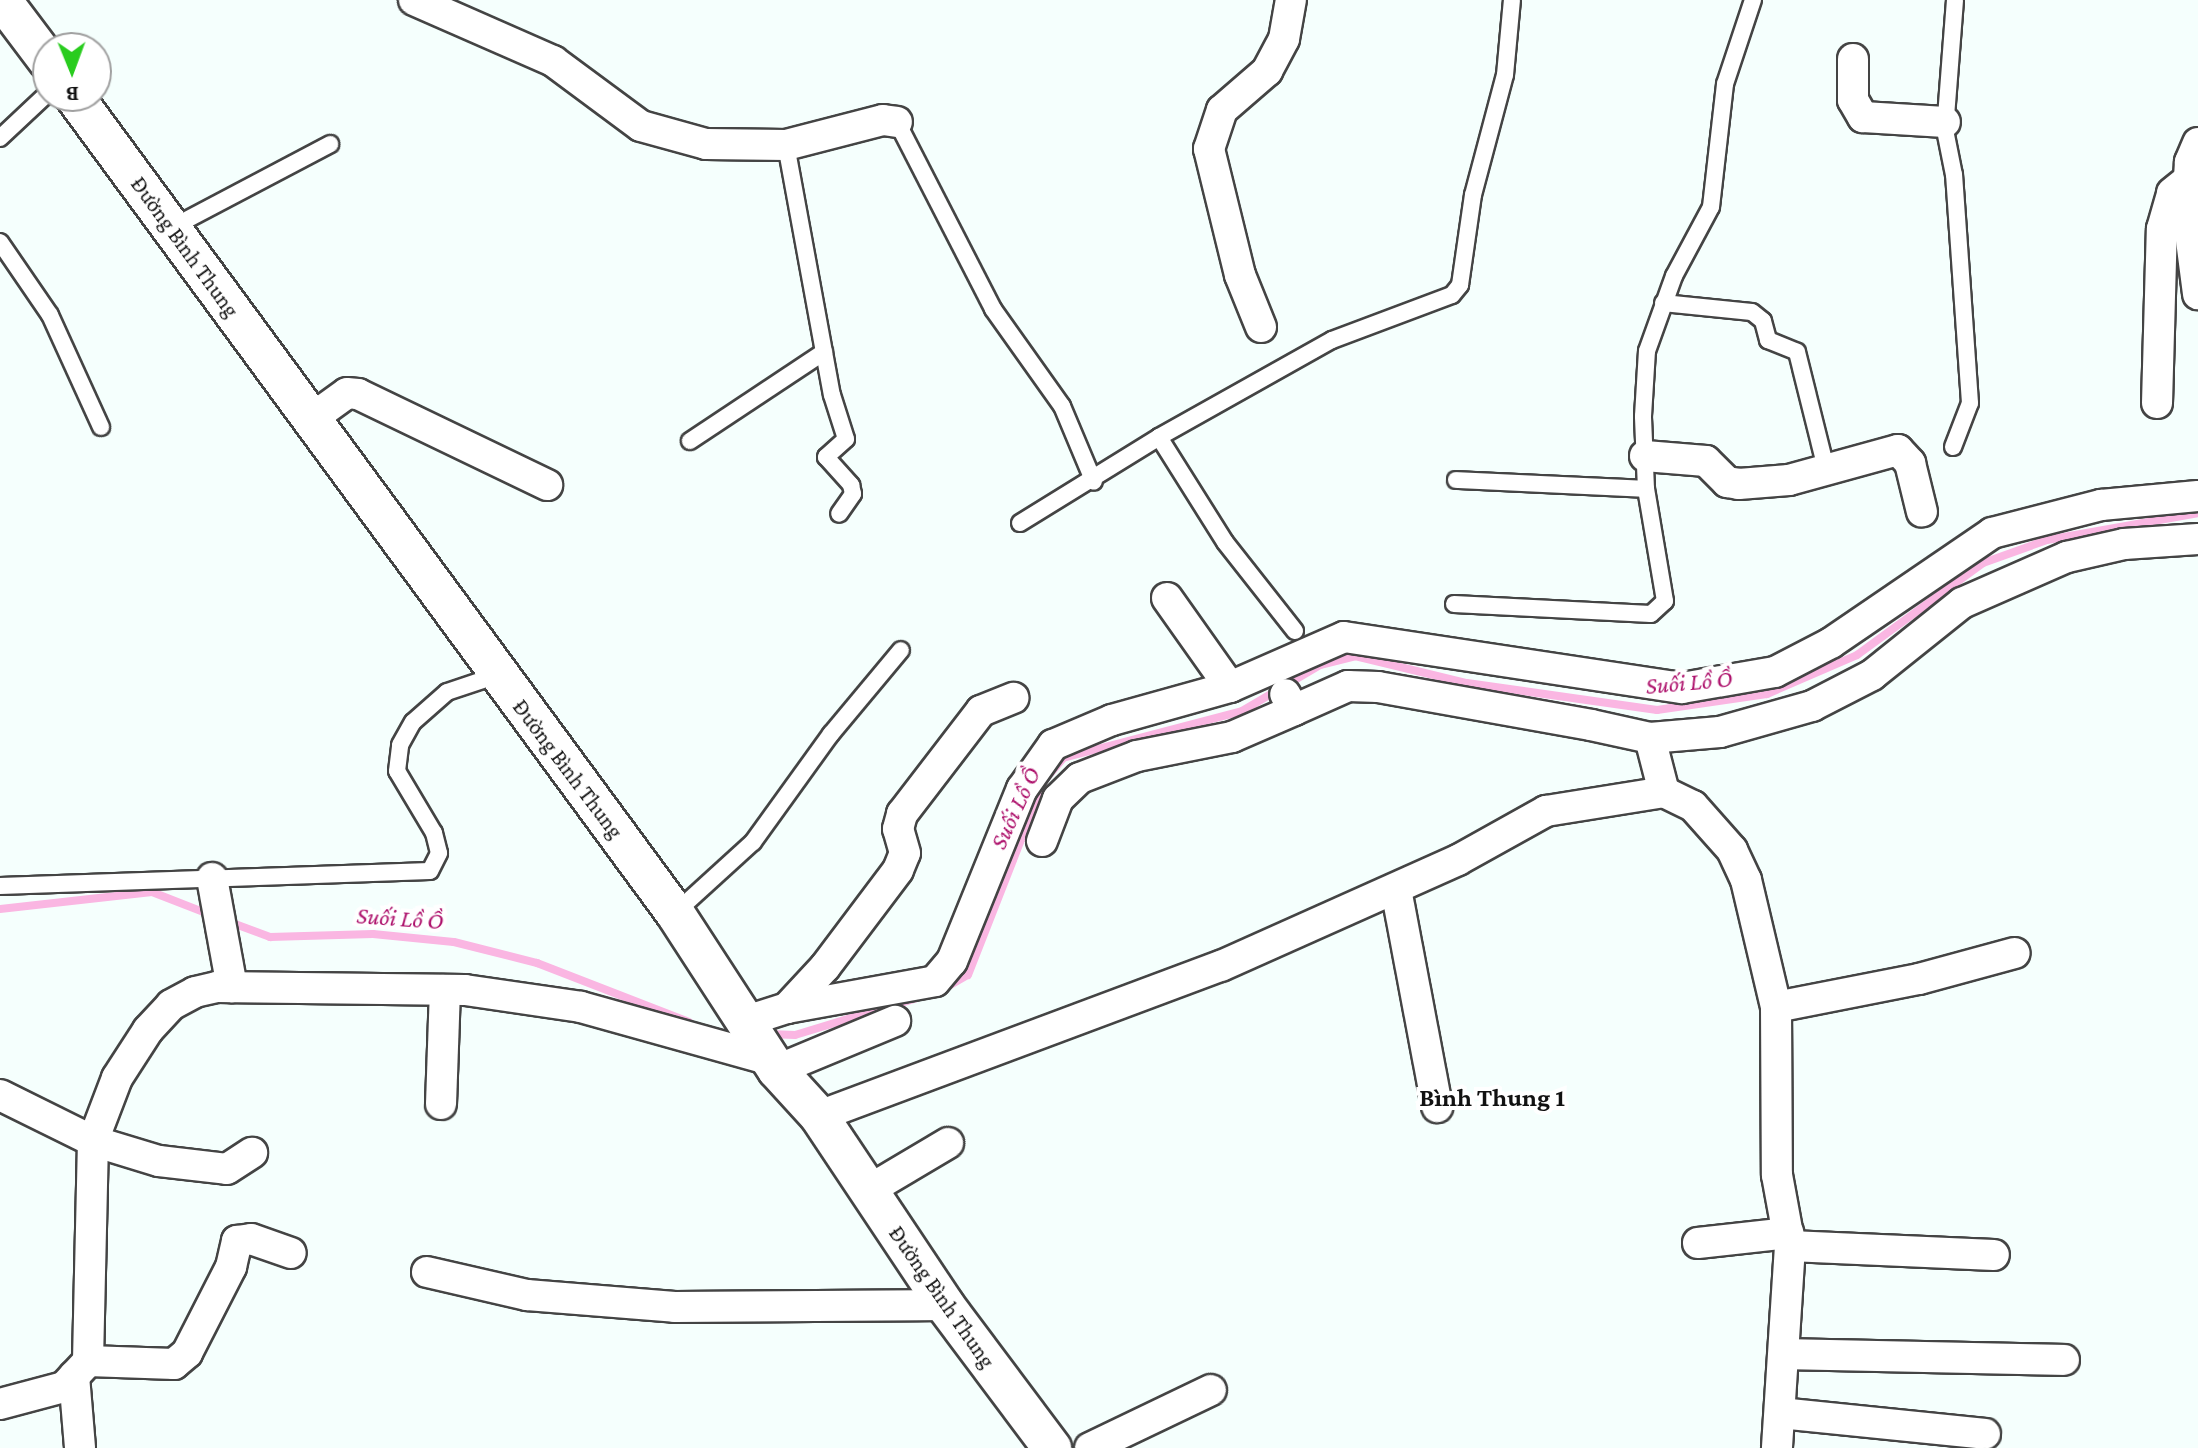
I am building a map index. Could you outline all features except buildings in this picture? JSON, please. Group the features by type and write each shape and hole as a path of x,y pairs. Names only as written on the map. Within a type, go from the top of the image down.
{"street":[{"path":"2,0 32,40"},
{"path":"414,0 553,61 641,126 706,144 786,145 883,120 897,122"},
{"path":"1261,327 1240,275 1209,149 1222,110 1267,71 1284,39 1291,0"},
{"path":"1853,59 1853,100 1863,117 1945,122"},
{"name":"Đường Bình Thung","path":"86,112 675,913 761,1047 819,1116 945,1305 1052,1448"},
{"path":"2159,301 2196,291 2189,179 2198,143"},
{"path":"2157,403 2162,229 2172,193 2189,179"},
{"path":"311,419 347,393 358,394 547,485"},
{"path":"1645,456 1706,461 1718,476 1739,484 1789,480 1898,450 1910,463 1922,512"},
{"path":"787,1008 935,981 952,961 1022,789 1053,745 1112,720 1272,672 1344,637 1682,688 1775,672 1831,643 1992,533 2101,505 2198,496"},
{"path":"1042,841 1058,799 1090,773 1137,756 1232,737 1292,707 1348,686 1378,687 1650,738 1720,732 1812,706 1872,675 1962,603 2008,578 2067,557 2124,544 2198,539"},
{"path":"1167,598 1230,687"},
{"path":"1272,672 1292,707"},
{"path":"761,1047 787,1008 898,870 905,853 898,829 902,814 981,711 1014,698"},
{"path":"1650,738 1664,792"},
{"path":"819,1116 1221,966 1396,889 1546,811 1664,792 1693,806 1732,850 1746,880 1776,1007 1777,1175 1789,1239 1785,1354 1777,1448"},
{"path":"213,889 232,987"},
{"path":"1396,889 1437,1107"},
{"path":"1776,1007 1919,979 2015,953"},
{"path":"80,1448 93,1141 117,1078 148,1030 171,1005 195,992 232,987 445,990 581,1007 761,1047 895,1021"},
{"path":"441,1104 445,990"},
{"path":"0,1095 93,1141 159,1161 227,1169 252,1153"},
{"path":"869,1190 948,1143"},
{"path":"0,1404 64,1387 81,1368 174,1364 187,1353 231,1267 237,1241 251,1239 291,1253"},
{"path":"1698,1243 1789,1239 1994,1255"},
{"path":"427,1272 527,1295 675,1307 945,1305"},
{"path":"1785,1354 2064,1360"},
{"path":"1090,1448 1211,1390"},
{"path":"1780,1413 1985,1434"}],"lane":[{"path":"1020,523 1094,482 1159,437 1332,340 1452,295 1460,285 1473,195 1502,89 1512,0"},
{"path":"1454,604 1658,611 1665,601 1646,489 1647,351 1663,303 1711,207 1725,84 1753,0"},
{"path":"1953,447 1970,403 1954,175 1945,122 1955,0"},
{"path":"0,138 32,108"},
{"path":"897,122 993,309 1062,406 1094,482"},
{"path":"171,228 330,144"},
{"path":"786,145 824,352 846,439 826,457 853,494 839,514"},
{"path":"0,242 50,315 101,427"},
{"path":"1663,303 1752,312 1763,321 1768,340 1797,352 1826,468"},
{"path":"690,441 824,352"},
{"path":"1159,437 1225,542 1295,631"},
{"path":"1456,480 1646,489"},
{"path":"675,913 753,842 831,734 901,650"},
{"path":"0,886 213,889 430,871 439,853 434,833 397,771 400,745 413,722 447,692 498,675"}],"waterway":[{"name":"Suối Lồ Ồ","path":"938,992 968,975 1044,781 1063,758 1242,711 1320,665 1355,656 1467,683 1657,710 1767,694 1857,655 1983,563 2047,540 2198,513"},
{"name":"Suối Lồ Ồ","path":"0,909 152,892 211,915"},
{"name":"Suối Lồ Ồ","path":"227,921 270,937 373,934 454,942 537,963 689,1022"},
{"name":"Suối Lồ Ồ","path":"768,1034 795,1035 917,998"}],"district":[{"name":"Bình Thung 1","path":"1492,1098"}]}
